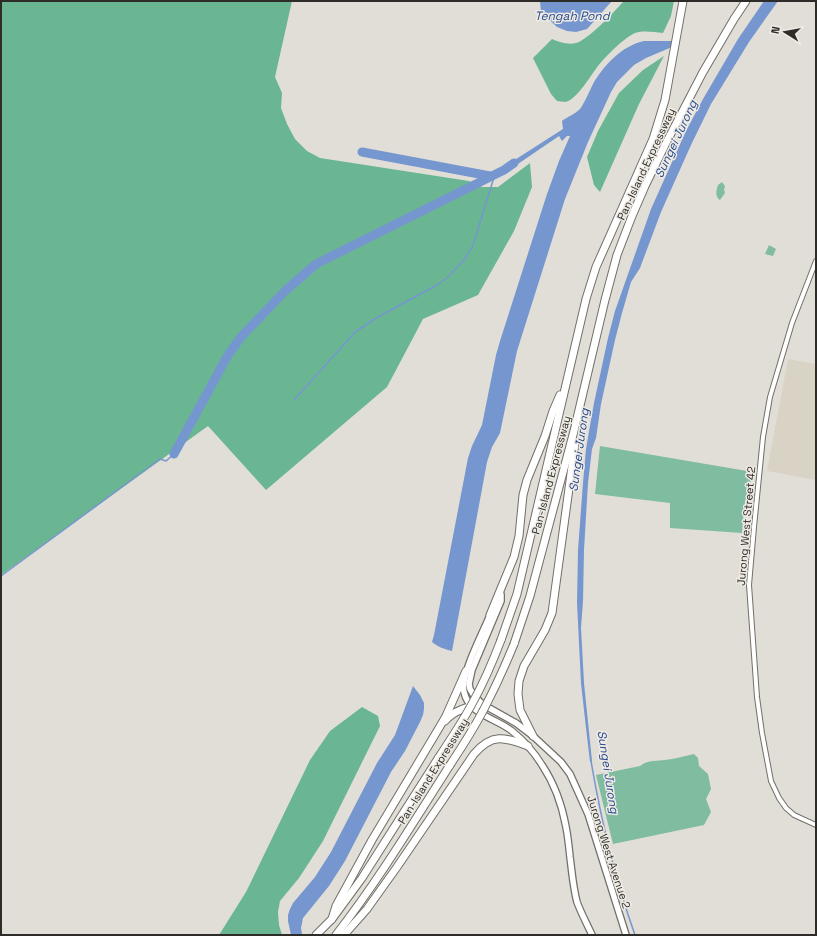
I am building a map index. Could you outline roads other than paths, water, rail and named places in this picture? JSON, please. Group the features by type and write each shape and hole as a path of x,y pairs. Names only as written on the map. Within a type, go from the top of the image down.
{"highway":[{"name":"Pan-Island Expressway","path":"316,935 332,918 362,878 459,727 488,671 501,640 517,594 586,299 596,267 653,140 665,100 683,1"},
{"name":"Pan-Island Expressway","path":"336,935 364,899 468,737 484,710 500,677 514,644 530,596 577,419 617,255 645,186 665,145 704,72 746,1"},
{"path":"734,19 751,1"},
{"path":"490,616 514,557 519,536 523,495 527,480 545,436 553,411 567,381"},
{"path":"533,736 520,710 518,694 519,681 524,666 545,630 552,613 577,419"},
{"path":"332,918 335,908 372,840 446,716 466,671"},
{"path":"439,728 448,718 460,710 466,707 482,704"},
{"path":"344,935 371,903 397,867 481,745 490,740 503,738 528,746"}],"main road":[{"name":"Jurong West Avenue 2","path":"500,591 501,601 472,670 469,684 470,689 472,694 482,704 516,723 533,736 561,762 570,774 588,814 626,935"},
{"path":"490,616 466,671 463,691 471,706 511,730 528,746 542,765 558,797 566,827 577,902 592,935"}],"street":[{"name":"Jurong West Street 42","path":"816,261 792,323 770,397 763,437 749,585 757,697 771,781 779,798 794,816 816,825"}],"water":[{"name":"Tengah Pond","path":"540,1 612,1 587,29 576,32 567,31 557,27 541,12"},
{"name":"Sungei Jurong","path":"764,1 778,1 749,42 711,104 691,145 661,212 640,268 631,282 615,340 601,404 596,438 592,449 588,483 584,550 581,628 584,683 592,761 590,762 581,683 577,603 578,550 586,449 608,338 615,311 651,209 686,131 738,39"},
{"path":"644,41 674,41 672,47 634,65 617,82 588,142 565,199 517,351 500,433 492,447 487,462 452,651 439,647 432,642 468,458 482,425 500,341 547,194 570,136 567,136 562,141 559,136 506,172 502,168 563,129 562,121 580,109 602,70 621,52 636,43"},
{"path":"413,686 424,703 423,715 420,722 405,751 391,772 345,861 329,886 303,918 301,928 302,934 291,935 288,921 290,909 293,903 315,877 331,852 377,763 395,735"}],"waterway":[{"path":"362,152 490,176"},
{"path":"174,454 228,355 241,337 285,291 316,264 504,170 514,163"},
{"path":"294,400 355,332 378,317 437,285 447,278 463,261 473,245 495,174"},
{"path":"1,576 160,459 166,461 174,454"},
{"name":"Sungei Jurong","path":"591,761 609,849 635,935"}]}
